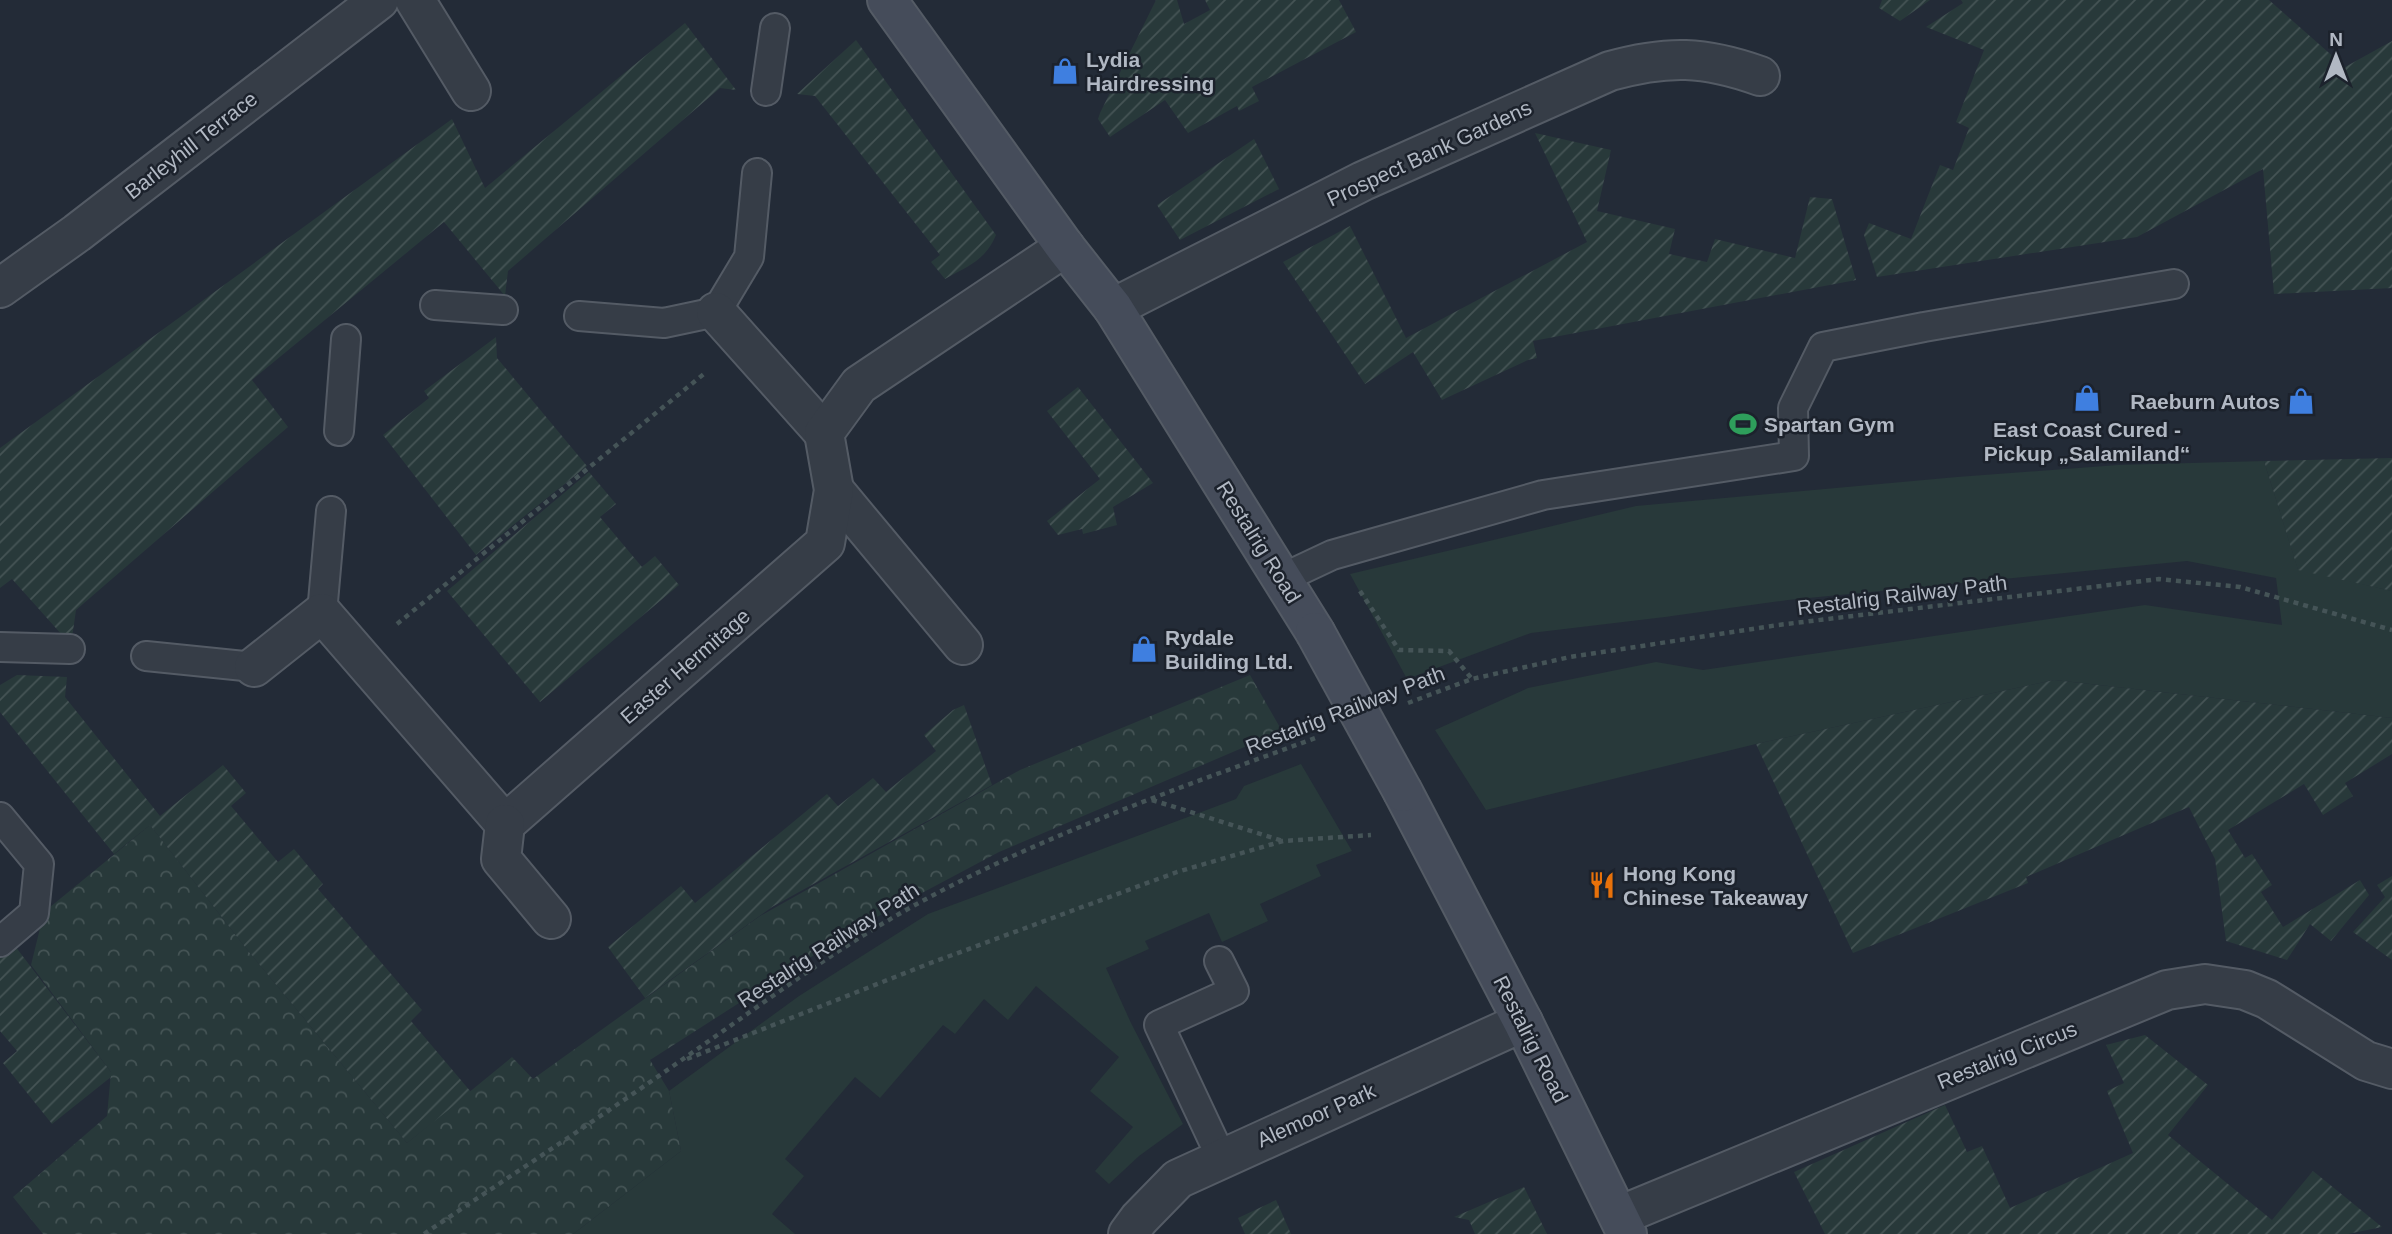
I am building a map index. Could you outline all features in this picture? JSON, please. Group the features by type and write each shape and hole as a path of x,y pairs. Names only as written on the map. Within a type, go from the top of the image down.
{"street":[{"name":"Barleyhill Terrace","path":"0,288 88,225 379,0"},
{"path":"415,0 471,91"},
{"name":"Restalrig Road","path":"887,0 1065,247 1113,308 1315,632 1424,831 1523,1022 1623,1225"},
{"name":"Prospect Bank Gardens","path":"1113,308 1363,181 1610,71 1658,60 1685,59 1731,66 1760,76"},
{"path":"716,312 824,433 859,385 1065,247"},
{"name":"Easter Hermitage","path":"505,824 825,543 834,490 824,433"},
{"name":"Easter Hermitage","path":"834,490 962,645"},
{"path":"254,667 321,613 505,824 501,859 551,919"},
{"name":"Restalrig Circus","path":"1623,1225 2179,987 2218,985 2258,994 2366,1061 2392,1069"},
{"name":"Alemoor Park","path":"1128,1234 1178,1179 1221,1157 1523,1022"}],"lane":[{"path":"766,91 775,28"},
{"path":"579,316 664,323 716,312 748,257 757,173"},
{"path":"1281,579 1332,555 1542,495 1794,456 1793,408 1823,347 2174,284"},
{"path":"435,305 503,310"},
{"path":"339,431 346,339"},
{"path":"321,613 331,511"},
{"path":"0,647 70,649"},
{"path":"146,656 254,667"},
{"path":"0,817 39,864 34,913 0,942"},
{"path":"1219,961 1234,991 1159,1025 1221,1157"}],"path":[{"path":"359,654 744,342"},
{"name":"Restalrig Railway Path","path":"1407,703 1472,679 1570,657 1778,625 2159,579 2240,587 2392,630"},
{"path":"1354,582 1399,650 1449,651 1472,679"},
{"name":"Restalrig Railway Path","path":"424,1234 680,1062 840,950 898,915 951,886 1127,808 1330,732"},
{"path":"1151,799 1283,841"},
{"path":"680,1062 928,964 1177,872 1283,841 1424,831"}],"green space":[{"path":"1156,0 1177,0 1184,24 1210,10 1205,0 1339,0 1356,32 1252,87 1259,101 1239,111 1237,106 1188,133 1165,100 1110,137 1098,119 1100,113"},
{"path":"1882,0 1930,0 1900,21 1879,8"},
{"path":"1961,0 2269,0 2345,67 2392,41 2392,288 2274,294 2263,169 2137,237 1877,277 1864,235 1869,223 1911,239 1940,165 1953,170 1969,128 1956,122 1984,50 1926,27 1963,3"},
{"path":"685,23 736,90 720,88 508,271 505,296 444,222 252,380 288,427 76,610 71,645 12,579 0,588 0,448 452,119 485,188"},
{"path":"856,40 996,235 981,257 945,279 931,262 940,255 815,96 797,94"},
{"path":"1535,133 1611,150 1597,211 1675,229 1669,254 1707,262 1715,239 1795,258 1810,197 1832,199 1856,280 1533,341 1537,358 1442,400 1413,352 1365,384 1283,262 1350,226 1406,338 1587,242"},
{"path":"1254,139 1279,189 1180,240 1157,205"},
{"path":"496,337 497,358 587,466 476,555 383,435 429,398 424,391"},
{"path":"1078,387 1153,483 1113,507 1117,525 1083,534 1082,529 1058,535 1047,521 1100,479 1047,411"},
{"path":"2392,458 2392,591 2298,570 2264,461"},
{"path":"2264,461 2298,569 2392,591 2392,718 2054,680 1756,744 1486,810 1435,730 1528,688 1656,662 1703,670 2145,605 2282,625 2276,578 2187,561 1788,600 1531,633 1407,679 1350,574 1636,506 2118,465"},
{"path":"589,472 616,504 600,517 642,567 655,556 679,585 540,702 447,591"},
{"path":"17,675 67,677 65,697 160,816 223,765 246,793 231,806 278,862 294,849 323,884 318,889 422,1010 411,1021 471,1092 407,1143 245,947 150,825 114,854 0,712 0,685"},
{"path":"1250,675 1282,731 999,852 858,927 650,1060 669,1091 681,1151 573,1234 43,1234 13,1197 107,1116 111,1072 31,965 44,912 150,825 245,947 407,1143 512,1057 533,1079 760,916 1020,770"},
{"path":"2054,680 2392,718 2392,754 2345,783 2353,796 2323,815 2304,784 2228,830 2245,858 2252,854 2272,885 2261,892 2283,927 2360,880 2369,895 2331,941 2310,924 2287,960 2226,941 2215,859 2189,807 2026,877 2028,883 1853,953 1756,744"},
{"path":"964,705 992,785 772,907 645,998 608,947 681,886 695,903 827,794 838,806 873,778 886,792 936,751 924,735 953,710"},
{"path":"1301,764 1352,851 1316,865 1321,876 1260,904 1268,921 1222,942 1209,913 1145,941 1149,949 1106,968 1183,1124 1139,1156 1109,1184 1095,1171 1133,1127 1090,1091 1119,1057 1036,986 1008,1020 984,999 955,1034 943,1025 880,1098 855,1077 785,1159 804,1176 772,1214 795,1234 573,1234 681,1151 669,1091 799,996 928,914 1236,799 1244,786"},
{"path":"2392,876 2392,960 2353,932 2385,897 2377,885"},
{"path":"15,946 111,1072 111,1077 52,1124 3,1063 17,1051 0,1031 0,958"},
{"path":"2145,1035 2208,1085 2168,1135 2272,1220 2313,1171 2382,1227 2348,1234 1825,1234 1794,1172 1945,1105 1967,1152 1982,1146 2010,1208 2133,1153 2107,1091 2124,1083 2106,1045"},
{"path":"1524,1187 1547,1234 1475,1234 1469,1220 1454,1217"},
{"path":"1276,1200 1291,1234 1245,1234 1238,1218"}],"place":[{"name":"Lydia Hairdressing","path":"1065,71"},
{"name":"East Coast Cured - Pickup „Salamiland“","path":"2087,398"},
{"name":"Raeburn Autos","path":"2301,401"},
{"name":"Spartan Gym","path":"1743,424"},
{"name":"Rydale Building Ltd.","path":"1144,649"},
{"name":"Hong Kong Chinese Takeaway","path":"1602,885"}]}
